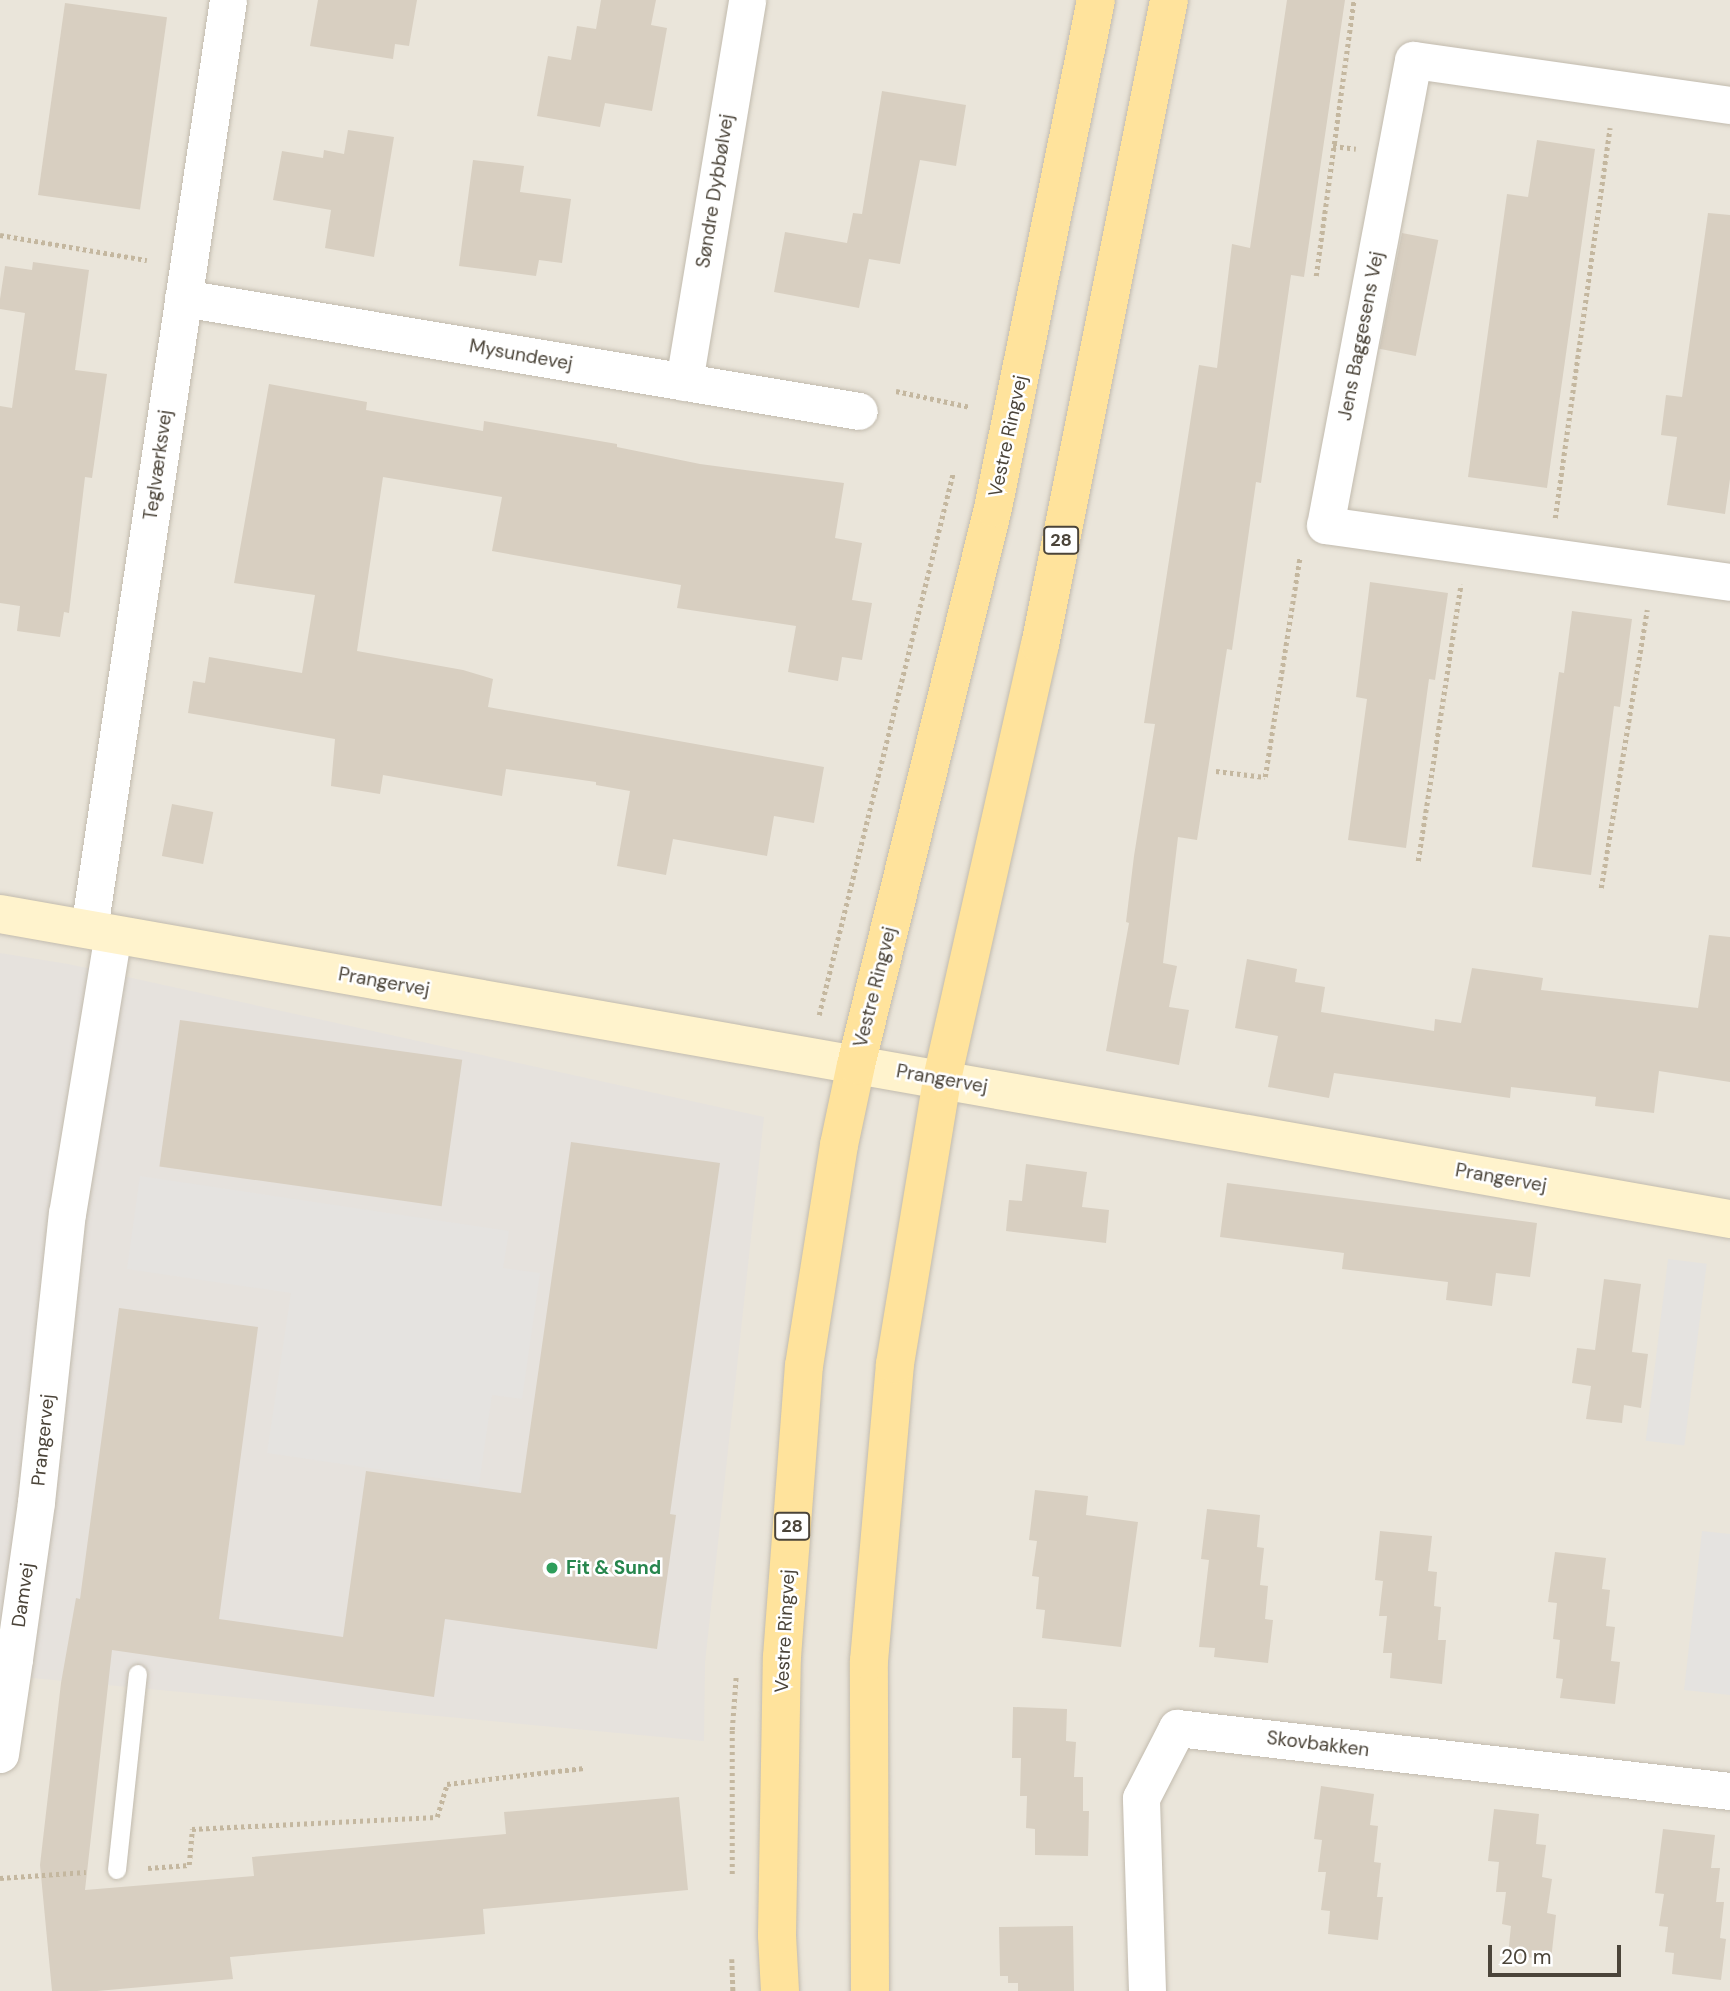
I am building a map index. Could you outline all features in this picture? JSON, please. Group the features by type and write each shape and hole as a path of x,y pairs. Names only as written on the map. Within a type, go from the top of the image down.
{"main road":[{"name":"Vestre Ringvej","path":"780,1991 777,1935 782,1657 804,1366 839,1145 856,1065 993,508 1096,0"},
{"name":"28","path":"870,1991 869,1661 895,1364 942,1079 1040,645 1169,0"}],"street":[{"name":"Teglværksvej","path":"101,932 185,282 228,0"},
{"name":"Søndre Dybbølvej","path":"684,382 747,0"},
{"name":"Jens Baggesens Vej","path":"1325,525 1413,60 1730,105"},
{"name":"Mysundevej","path":"185,282 684,382 859,411"},
{"path":"1325,525 1730,582"},
{"name":"Prangervej","path":"0,914 1730,1219"},
{"name":"Prangervej","path":"32,1530 66,1214 101,932"},
{"name":"Damvej","path":"0,1754 7,1658 32,1530"},
{"name":"Skovbakken","path":"1147,1991 1140,1798 1177,1728 1730,1791"}],"lane":[{"path":"117,1870 138,1674"}],"path":[{"path":"1316,276 1354,0"},
{"path":"1549,556 1616,89"},
{"path":"0,235 185,282"},
{"path":"859,411 874,386 970,407"},
{"path":"967,421 973,395"},
{"path":"828,972 957,461"},
{"path":"1216,771 1265,777 1306,524 1325,525"},
{"path":"1418,861 1467,545"},
{"path":"1601,888 1654,571"},
{"path":"0,1878 189,1865 192,1829 437,1817 447,1784 584,1768"}],"shaded area":[{"path":"0,0 1730,0 1730,1991 0,1991"},
{"path":"0,953 68,964 764,1117 705,1663 704,1741 0,1675"},
{"path":"140,1176 509,1231 503,1268 540,1273 522,1399 492,1395 479,1484 267,1453 291,1293 127,1269"},
{"path":"1668,1259 1707,1264 1684,1445 1646,1441"},
{"path":"1702,1531 1730,1534 1730,1695 1684,1690"}],"building":[{"path":"318,0 417,0 409,46 395,44 393,59 310,46"},
{"path":"601,0 656,0 651,25 667,28 652,111 605,103 600,127 537,116 548,56 571,60 577,26 596,29"},
{"path":"1287,0 1345,0 1304,277 1291,275 1261,483 1256,482 1232,650 1227,649 1197,840 1178,837 1163,963 1177,966 1169,1007 1189,1010 1179,1065 1106,1051 1129,923 1126,922 1134,856 1155,724 1144,723 1199,365 1217,368 1232,244 1250,248"},
{"path":"65,3 167,17 140,209 38,195"},
{"path":"882,91 966,105 956,166 920,160 900,264 869,259 859,308 774,292 785,232 847,243 853,213 862,214"},
{"path":"348,130 394,137 374,257 325,248 331,210 273,200 282,151 323,158 324,150 344,154"},
{"path":"1537,140 1595,149 1547,488 1468,477 1507,194 1528,197"},
{"path":"473,160 524,166 520,192 571,199 562,263 539,260 536,276 459,266"},
{"path":"1708,213 1730,215 1730,479 1725,514 1667,505 1677,437 1661,435 1666,395 1682,397"},
{"path":"1402,233 1438,240 1416,356 1379,349"},
{"path":"33,262 89,270 75,370 107,374 92,478 85,477 69,613 64,612 60,637 17,631 20,606 0,603 0,406 12,408 25,313 0,309 0,299 5,266 32,270"},
{"path":"269,384 367,402 366,410 483,431 484,421 617,444 617,447 700,464 844,483 835,538 862,543 852,600 872,603 862,660 842,657 838,681 788,672 796,626 677,608 681,585 492,551 502,497 383,477 357,651 463,670 493,679 488,707 824,767 814,823 774,816 767,856 673,839 666,875 617,866 630,791 596,785 596,782 506,769 502,796 383,775 380,794 331,786 335,739 188,713 193,681 205,683 209,657 302,673 315,595 234,583"},
{"path":"1370,582 1448,593 1435,680 1429,679 1406,848 1348,840 1367,699 1356,697"},
{"path":"1572,611 1632,619 1620,707 1614,706 1591,875 1532,867 1559,672 1564,673"},
{"path":"172,804 213,812 203,864 162,856"},
{"path":"1709,935 1730,937 1730,1082 1659,1071 1654,1113 1595,1106 1596,1097 1511,1087 1510,1098 1334,1073 1329,1098 1268,1087 1278,1036 1235,1028 1247,959 1297,969 1295,982 1325,987 1321,1012 1434,1031 1435,1019 1461,1023 1472,968 1543,978 1541,990 1698,1008"},
{"path":"180,1020 462,1060 442,1206 159,1167"},
{"path":"571,1142 720,1163 670,1514 676,1515 657,1649 445,1619 434,1697 112,1650 85,1890 254,1876 252,1857 506,1834 504,1812 679,1797 688,1890 483,1909 485,1934 230,1957 233,1979 97,1991 52,1991 40,1865 61,1683 76,1598 80,1599 119,1308 258,1327 219,1619 343,1637 366,1471 521,1493"},
{"path":"1026,1164 1087,1172 1082,1207 1109,1210 1106,1243 1006,1231 1009,1200 1022,1201"},
{"path":"1227,1183 1537,1223 1530,1277 1496,1273 1492,1306 1446,1300 1448,1282 1342,1269 1344,1253 1220,1237"},
{"path":"1604,1279 1641,1284 1632,1352 1648,1354 1641,1408 1624,1405 1622,1423 1586,1419 1591,1386 1572,1383 1577,1348 1595,1350"},
{"path":"1035,1490 1088,1496 1086,1515 1138,1522 1121,1647 1042,1638 1045,1610 1036,1609 1039,1577 1032,1576 1037,1541 1029,1540"},
{"path":"1207,1509 1260,1515 1257,1547 1264,1548 1260,1585 1268,1586 1265,1619 1273,1620 1268,1663 1214,1657 1215,1648 1199,1647 1209,1560 1201,1559"},
{"path":"1380,1531 1432,1536 1428,1571 1437,1572 1434,1606 1441,1607 1438,1640 1446,1640 1442,1684 1390,1678 1392,1653 1383,1653 1387,1616 1379,1616 1383,1581 1375,1580"},
{"path":"1555,1552 1606,1558 1602,1589 1610,1590 1606,1626 1615,1627 1611,1661 1620,1662 1615,1704 1560,1698 1563,1679 1556,1678 1560,1640 1553,1639 1557,1603 1548,1602"},
{"path":"1013,1707 1067,1709 1066,1741 1076,1742 1074,1777 1083,1777 1083,1811 1089,1811 1088,1856 1035,1855 1035,1829 1026,1828 1027,1796 1020,1796 1021,1758 1012,1758"},
{"path":"1321,1786 1374,1794 1370,1825 1378,1826 1374,1862 1381,1863 1377,1897 1383,1897 1378,1940 1328,1934 1330,1911 1321,1910 1326,1872 1318,1872 1322,1840 1314,1839"},
{"path":"1494,1809 1539,1814 1536,1844 1546,1845 1542,1877 1552,1879 1547,1913 1556,1915 1551,1960 1508,1955 1511,1926 1502,1924 1506,1892 1496,1892 1499,1862 1488,1861"},
{"path":"1663,1829 1715,1835 1711,1868 1720,1868 1716,1902 1724,1902 1720,1938 1726,1939 1721,1980 1672,1974 1674,1953 1665,1952 1668,1927 1659,1926 1664,1894 1655,1893"},
{"path":"1073,1926 1074,1991 1018,1991 1018,1983 1008,1983 1008,1976 1000,1976 999,1927"}],"place":[{"name":"Fit & Sund","path":"552,1568"}]}
